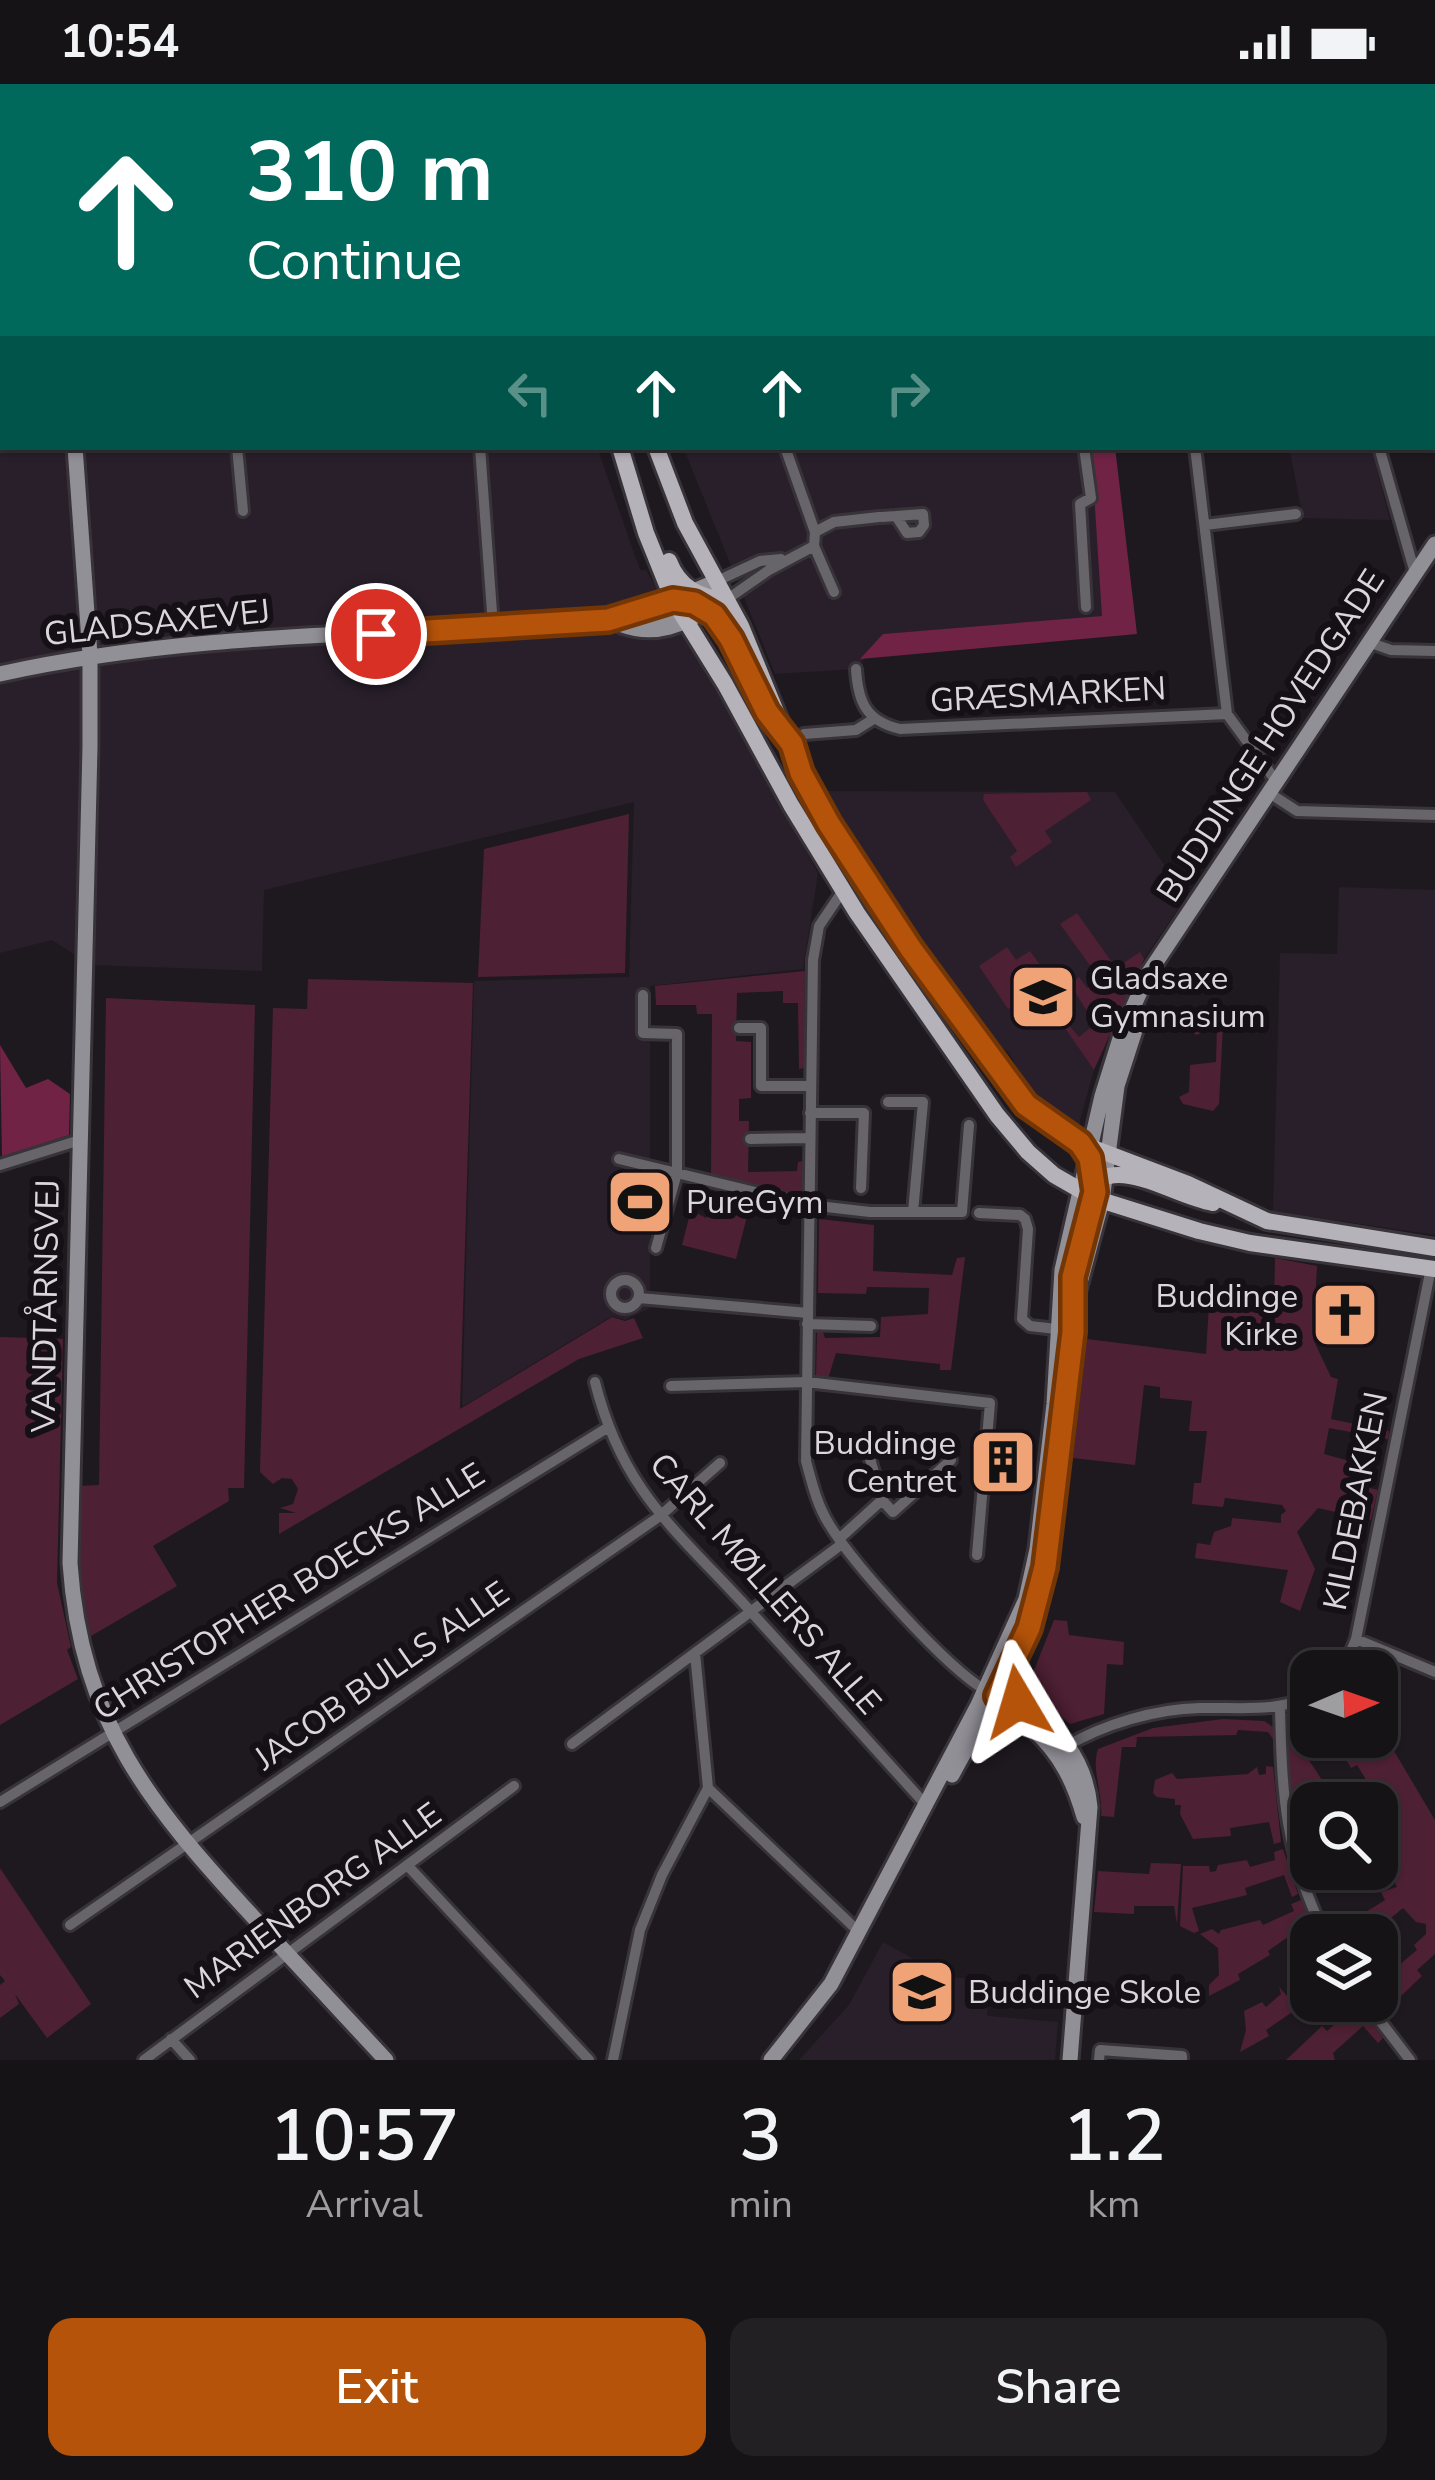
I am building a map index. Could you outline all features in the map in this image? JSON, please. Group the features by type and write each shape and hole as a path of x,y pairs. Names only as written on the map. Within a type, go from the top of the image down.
{"main road":[{"path":"621,450 842,892 997,1115 1028,1152 1099,1175 1250,1243 1433,1268"},
{"path":"657,450 704,560 695,600"},
{"path":"695,600 726,599 798,739 801,773 863,878 993,1064 1026,1105 1099,1175 1188,1184 1279,1224 1435,1247"},
{"path":"695,600 723,625 767,712 798,739"}],"street":[{"name":"VANDTÅRNSVEJ","path":"75,450 90,655 70,1563 81,1651 112,1732 136,1778 187,1844 386,2060"},
{"path":"237,450 242,511"},
{"path":"480,450 494,626"},
{"path":"786,450 815,532 814,546 834,592"},
{"path":"1084,450 1091,498 1080,504 1086,607"},
{"path":"1195,450 1227,713 1273,787 1297,811 1435,815"},
{"path":"1380,450 1414,573"},
{"path":"1205,525 1296,514"},
{"path":"815,532 834,522 896,516"},
{"name":"BUDDINGE HOVEDGADE","path":"1099,1175 1112,1065 1148,974 1435,544"},
{"path":"726,599 814,546"},
{"path":"695,600 760,561 790,558"},
{"name":"GLADSAXEVEJ","path":"0,674 90,655 608,620 695,600"},
{"name":"GLADSAXEVEJ","path":"608,620 638,630 695,600"},
{"path":"1368,642 1391,650 1435,651"},
{"path":"856,669 863,707 872,720"},
{"name":"GRÆSMARKEN","path":"798,739 856,730 872,720 900,729 1227,713"},
{"path":"842,892 815,937 806,1461 821,1509 840,1542 951,1663 991,1693 1011,1698 1030,1711 1086,1781 1090,1808 1070,2060"},
{"name":"BUDDINGE HOVEDGADE","path":"1099,1175 1117,1086 1160,962"},
{"path":"643,995 643,1034 677,1034 676,1173 656,1247"},
{"path":"739,1028 761,1028 761,1086 811,1086"},
{"path":"888,1102 923,1102 913,1212"},
{"path":"810,1113 864,1113 861,1188"},
{"path":"620,1160 809,1205 962,1212 969,1125"},
{"path":"751,1138 810,1138"},
{"path":"0,1165 80,1140"},
{"path":"1065,1330 1076,1306 1099,1175"},
{"path":"783,2060 837,1989 957,1767 1026,1599 1037,1549 1065,1330 1108,1214 1099,1175"},
{"path":"771,2060 815,2010 1029,1628 1042,1587 1065,1330 1062,1270 1099,1175"},
{"path":"979,1213 1020,1215 1027,1221 1020,1314 1027,1324 1065,1330"},
{"name":"KILDEBAKKEN","path":"1352,1650 1433,1268"},
{"path":"639,1298 872,1326"},
{"name":"CARL MØLLERS ALLE","path":"596,1382 607,1428 634,1482 660,1516 926,1805"},
{"path":"670,1386 807,1382 989,1403 977,1555"},
{"name":"CHRISTOPHER BOECKS ALLE","path":"0,1802 607,1428"},
{"path":"868,1452 882,1500 893,1512 951,1460"},
{"name":"JACOB BULLS ALLE","path":"70,1925 660,1516 720,1463"},
{"path":"572,1744 840,1542 882,1500"},
{"path":"1356,1639 1435,1672"},
{"path":"613,2060 640,1930 662,1875 708,1788 695,1652"},
{"path":"1062,1749 1168,1710 1290,1704"},
{"path":"1280,1708 1289,1845 1316,1914"},
{"name":"MARIENBORG ALLE","path":"144,2060 514,1786"},
{"path":"708,1788 858,1931"},
{"path":"407,1866 589,2060"},
{"path":"1381,2022 1410,2060"},
{"path":"171,2039 190,2060"},
{"path":"1100,2060 1100,2050 1182,2056 1182,2060"}],"shaded area":[{"path":"0,450 598,450 640,570 646,570 690,643 818,873 803,969 650,986 650,1308 625,1320 612,1316 462,1407 474,981 629,977 634,802 264,890 262,971 90,965 52,940 0,953"},
{"path":"684,450 1091,450 1103,617 884,634 856,669 775,674"},
{"path":"1091,450 1115,450 1137,634 860,659 883,634 1102,616"},
{"path":"1290,450 1372,450 1390,520 1303,518"},
{"name":"Gladsaxe Gymnasium","path":"823,791 1115,792 1186,897 1144,959 1094,1070 1078,1128 1054,1115 1032,1094 1009,1053 990,1038 890,902"},
{"path":"1087,792 1091,800 1045,831 1052,842 1016,867 1010,857 1017,851 983,800 984,794"},
{"path":"629,814 625,973 478,977 484,849"},
{"path":"1339,887 1435,890 1435,1235 1273,1211 1280,953 1337,954"},
{"path":"1077,913 1116,968 1140,952 1144,959 1094,1070 1065,1028 1069,1025 1079,1037 1095,1024 1070,984 1079,977 1087,988 1099,978 1060,924"},
{"path":"1007,947 1016,960 1030,951 1050,979 1041,986 1062,1017 1052,1024 1030,993 1008,1009 979,966"},
{"path":"805,971 804,1068 799,1069 798,1003 783,1003 783,991 737,993 736,1041 751,1042 751,1098 739,1099 739,1121 749,1121 748,1172 797,1171 798,1162 803,1161 802,1192 711,1175 712,1014 697,1014 696,1005 656,1005 655,986"},
{"path":"308,979 473,983 460,1409 612,1317 634,1318 643,1338 579,1359 279,1534 279,1513 296,1513 280,1508 293,1504 298,1489 292,1479 273,1484 260,1472 273,1008 307,1009"},
{"path":"106,998 255,1005 244,1488 228,1488 229,1501 153,1546 177,1586 91,1636 79,1587 80,1486 99,1485"},
{"path":"1217,1019 1223,1025 1219,1104 1213,1111 1183,1104 1179,1097 1189,1092 1190,1065 1216,1062 1217,1027 1193,1032"},
{"path":"0,1045 26,1088 48,1079 70,1094 69,1135 2,1157"},
{"path":"733,1196 751,1201 736,1259 682,1245 691,1210 706,1218 727,1219"},
{"path":"819,1219 874,1225 873,1271 952,1275 957,1258 965,1257 951,1370 940,1370 940,1364 836,1353 828,1379 816,1377 817,1332 825,1338 880,1337 881,1317 928,1314 929,1288 867,1287 866,1294 818,1293"},
{"path":"1275,1258 1317,1266 1313,1339 1331,1377 1338,1379 1331,1419 1389,1431 1388,1439 1329,1428 1324,1454 1346,1460 1354,1484 1378,1490 1371,1520 1318,1508 1297,1532 1315,1569 1300,1611 1280,1602 1288,1570 1195,1558 1197,1543 1210,1545 1214,1532 1231,1526 1232,1518 1281,1523 1286,1511 1282,1505 1225,1498 1223,1507 1192,1504 1194,1483 1201,1483 1207,1431 1189,1431 1192,1401 1160,1398 1160,1387 1144,1385 1135,1465 1073,1458 1087,1339 1206,1354 1209,1304 1274,1306"},
{"path":"0,1337 63,1339 57,1583 71,1647 67,1650 78,1679 0,1725"},
{"path":"1054,1620 1067,1621 1069,1635 1124,1642 1123,1665 1107,1664 1104,1714 1070,1724 1027,1688"},
{"path":"1223,1719 1264,1721 1273,1727 1273,1739 1268,1732 1238,1730 1236,1735 1137,1737 1136,1747 1122,1747 1114,1817 1101,1816 1098,1749 1153,1728"},
{"path":"1287,1744 1290,1758 1308,1758 1323,1782 1290,1784"},
{"path":"1345,1758 1398,1758 1435,1820 1435,1954 1417,1970 1422,1976 1398,1999 1398,1966 1417,1950 1414,1945 1426,1934 1426,1924 1416,1922 1403,1908 1396,1914 1363,1914 1385,1900 1381,1892 1398,1890 1398,1782 1367,1782 1357,1765 1351,1768"},
{"path":"1266,1766 1273,1767 1281,1842 1274,1844 1269,1822 1230,1828 1231,1836 1193,1839 1180,1814 1181,1805 1153,1793 1155,1780 1172,1773 1177,1779 1248,1774 1257,1767 1259,1775 1266,1774"},
{"path":"1283,1849 1290,1890 1298,1894 1292,1897 1284,1875 1245,1888 1247,1895 1192,1908 1199,1931 1180,1926 1183,1866 1209,1866 1210,1872 1218,1865 1247,1860 1250,1867 1275,1860 1274,1852"},
{"path":"1151,1863 1181,1864 1177,1924 1174,1906 1134,1906 1134,1914 1094,1912 1098,1871 1149,1874"},
{"path":"0,1868 91,2004 47,2038 15,1994 19,2004 0,2018 0,1985 5,1981 0,1975"},
{"path":"1301,1900 1307,1914 1290,1914 1290,1936 1268,1951 1270,1955 1238,1974 1240,1980 1209,1996 1209,1985 1219,1975 1218,1948 1200,1934 1212,1929 1219,1934 1260,1920 1263,1925 1294,1911 1291,1904"},
{"name":"Buddinge Skole","path":"883,1942 946,1977 989,1980 987,2016 1058,2022 1055,2060 799,2060 849,2005"},
{"path":"1279,1987 1290,1999 1290,2014 1266,2030 1269,2036 1240,2052 1246,2030 1244,2011 1262,2002 1266,2007 1281,1994"},
{"path":"1337,2022 1371,2022 1383,2038 1378,2043 1363,2026 1333,2053 1335,2060 1286,2060 1322,2026 1327,2031"}],"place":[{"name":"Gladsaxe Gymnasium","path":"1043,997"},
{"name":"PureGym","path":"640,1202"},
{"name":"Buddinge Kirke","path":"1345,1315"},
{"name":"Buddinge Centret","path":"1003,1462"},
{"name":"Buddinge Skole","path":"922,1992"}],"route":[{"path":"376,634 608,620 673,600 694,603 714,615 767,712 792,744 801,773 829,824 911,949 1026,1105 1080,1143 1090,1158 1095,1192 1073,1277 1076,1306 1042,1587 1029,1628 997,1696 1018,1702"}]}
